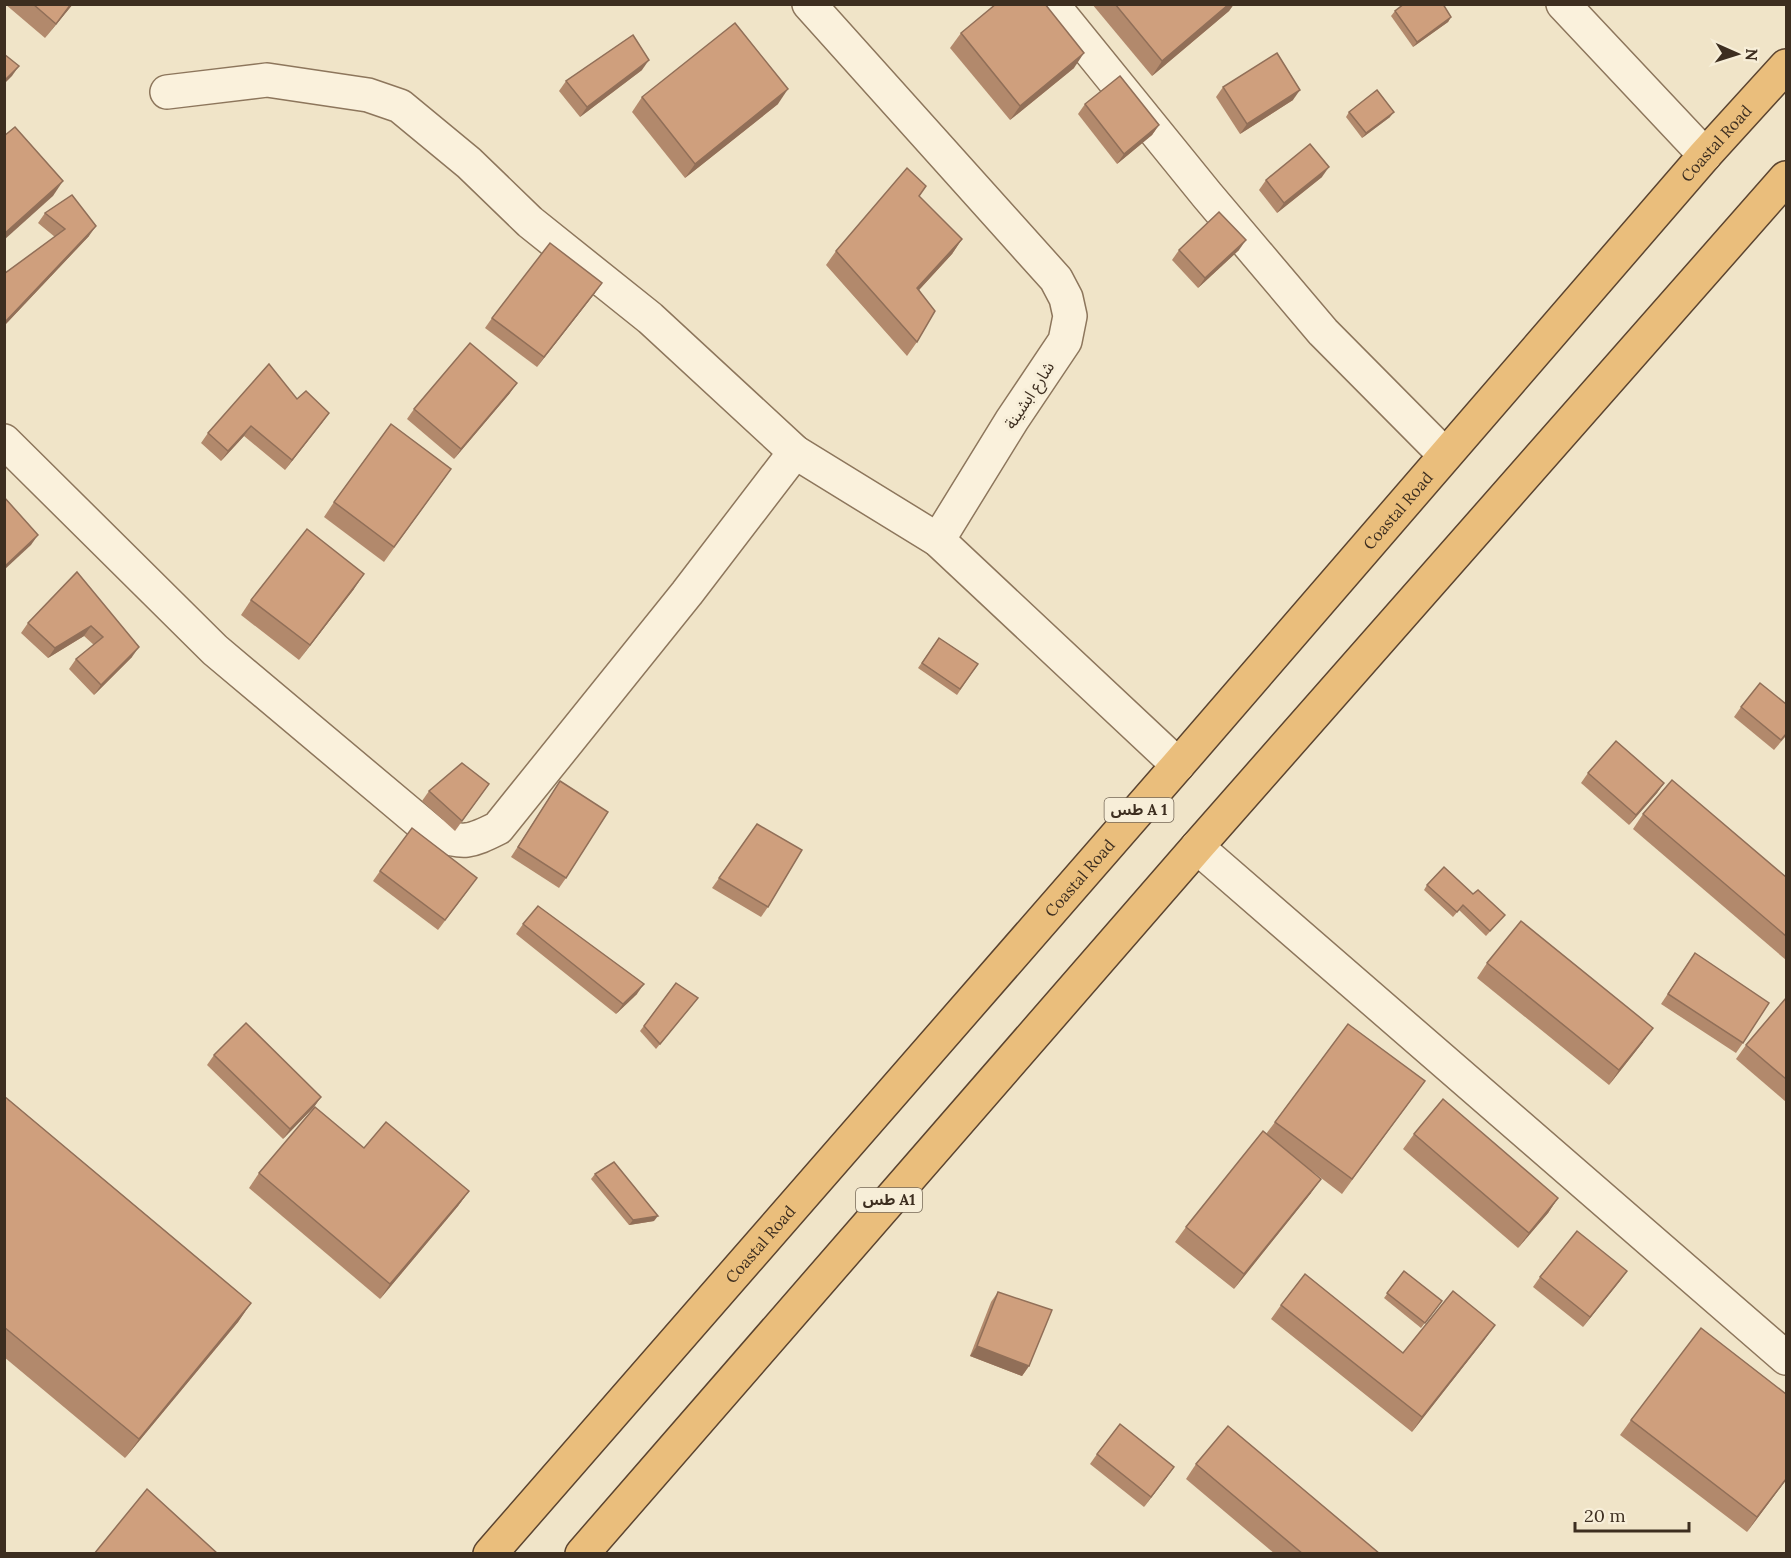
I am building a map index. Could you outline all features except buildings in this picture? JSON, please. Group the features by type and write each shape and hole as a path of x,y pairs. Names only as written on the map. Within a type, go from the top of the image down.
{"highway":[{"name":"Coastal Road","path":"490,1554 1178,765 1704,155 1786,66"},
{"path":"1197,847 1786,178"},
{"name":"طس A1","path":"582,1554 1197,847"}],"street":[{"name":"شارع ابشينة","path":"809,4 1056,279 1066,298 1070,316 1065,341 1012,420 938,540"},
{"path":"1052,4 1323,332 1445,455"},
{"path":"1563,4 1704,155"},
{"path":"166,92 267,80 368,95 400,106 470,164 530,222 650,318 795,452 938,540 1178,765"},
{"path":"4,441 215,650 434,834 455,841 475,839 498,828 687,593 795,452"},
{"path":"1197,847 1786,1358"}]}
